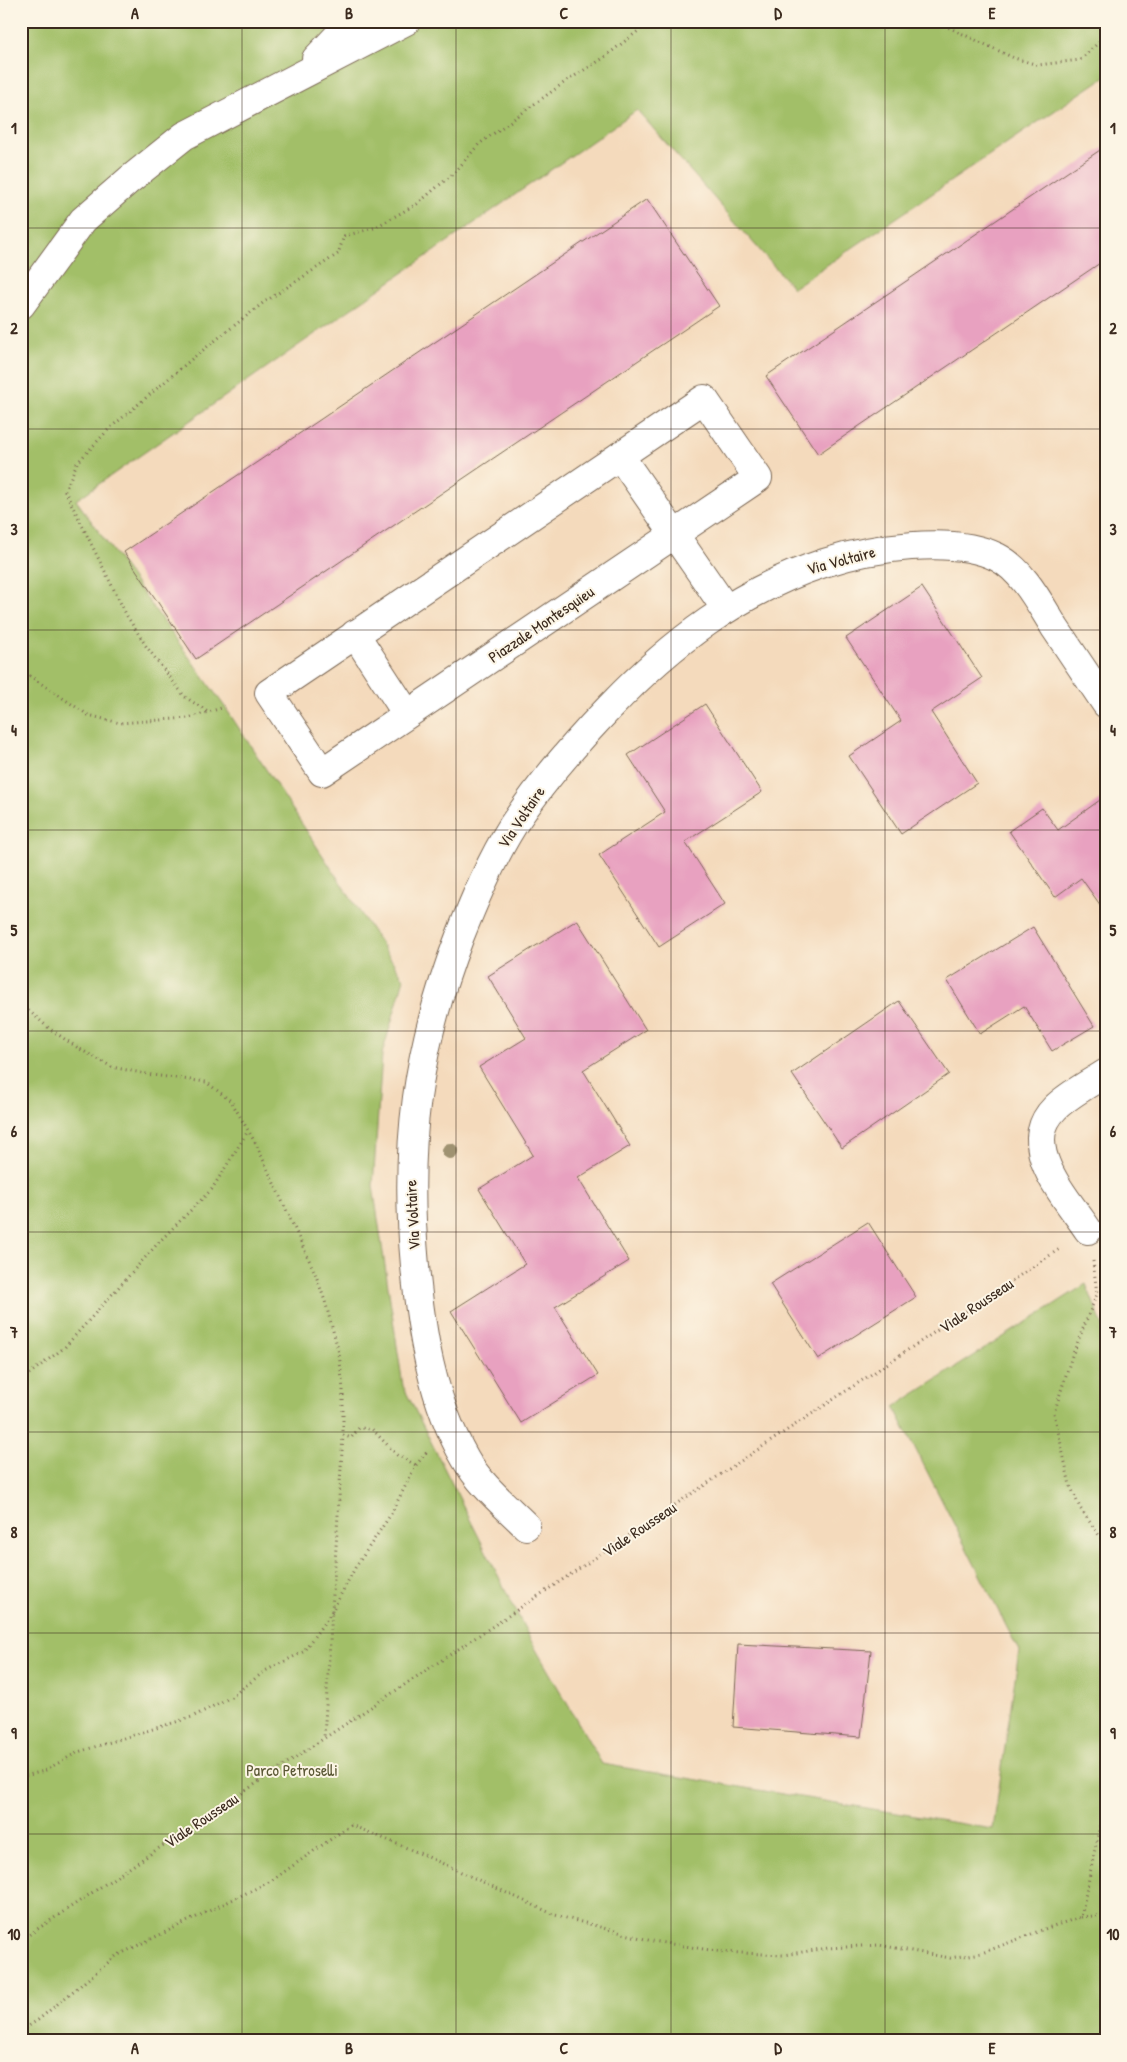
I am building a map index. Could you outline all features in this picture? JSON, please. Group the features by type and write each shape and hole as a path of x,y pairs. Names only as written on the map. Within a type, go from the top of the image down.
{"street":[{"path":"278,86 314,61 352,21"},
{"path":"21,306 83,220 184,136 406,21"},
{"name":"Piazzale Montesquieu","path":"704,399 758,478 675,534 322,772 269,692 704,399"},
{"path":"620,456 726,609"},
{"name":"Via Voltaire","path":"526,1526 485,1486 465,1458 445,1415 428,1353 416,1288 410,1184 414,1112 426,1042 442,985 468,916 490,866 520,815 558,766 626,690 674,646 726,609 783,578 836,559 865,552 924,546 978,551 1003,560 1024,581 1106,704"},
{"path":"355,634 407,714"},
{"path":"1088,1230 1046,1165 1040,1145 1040,1135 1044,1124 1055,1108 1106,1073"}],"path":[{"path":"206,711 185,697 146,646 127,616 65,491 77,463 109,429 193,358 263,303 338,254 344,236 374,228 417,204 455,172 479,144 565,82 602,59 651,21"},
{"path":"935,21 1014,58 1038,65 1080,60 1099,42 1106,29"},
{"path":"21,670 88,715 120,723 188,718 206,711 225,707"},
{"path":"21,1004 78,1048 112,1067 152,1076 206,1082 231,1101 248,1131 312,1265 334,1332 343,1389 343,1435 324,1738"},
{"path":"21,1380 64,1348 160,1241 212,1188 248,1131"},
{"path":"1088,1230 1097,1294 1072,1356 1054,1413 1070,1485 1080,1508 1101,1538 1106,1550"},
{"name":"Viale Rousseau","path":"21,1940 1088,1230"},
{"path":"21,1777 44,1771 78,1752 192,1717 230,1697 265,1671 303,1652 331,1613 355,1568 391,1514 416,1465 397,1455 372,1429 359,1428 351,1438 343,1435"},
{"path":"1081,1917 1106,1796"},
{"path":"21,2031 38,2020 116,1956 271,1881 351,1825 424,1855 555,1914 652,1941 723,1952 783,1955 828,1948 879,1945 950,1958 982,1953 1081,1917 1106,1914"}],"green space":[{"name":"Parco Petroselli","path":"21,21 1106,21 1106,76 793,288 637,110 76,500 225,707 404,979 382,1054 373,1186 403,1386 530,1639 602,1764 993,1829 1019,1651 894,1407 1086,1284 1106,1334 1106,2041 21,2041"}],"building":[{"path":"1106,146 1106,259 818,454 766,376"},
{"path":"647,199 719,306 196,659 124,552"},
{"path":"922,587 982,678 931,712 977,783 901,834 849,756 901,721 846,638"},
{"path":"705,704 762,792 685,842 725,904 659,947 599,855 665,812 628,755"},
{"path":"1100,800 1106,809 1106,913 1081,878 1055,897 1009,831 1042,808 1058,830"},
{"path":"577,920 646,1030 583,1070 630,1146 578,1178 629,1261 555,1307 598,1375 521,1423 451,1311 525,1264 479,1189 533,1155 479,1067 526,1038 488,976"},
{"path":"1033,927 1094,1026 1052,1051 1024,1006 980,1034 947,980"},
{"path":"899,1001 949,1074 842,1148 792,1074"},
{"path":"868,1222 916,1297 818,1359 770,1284"},
{"path":"738,1644 871,1651 861,1737 733,1727"}]}
